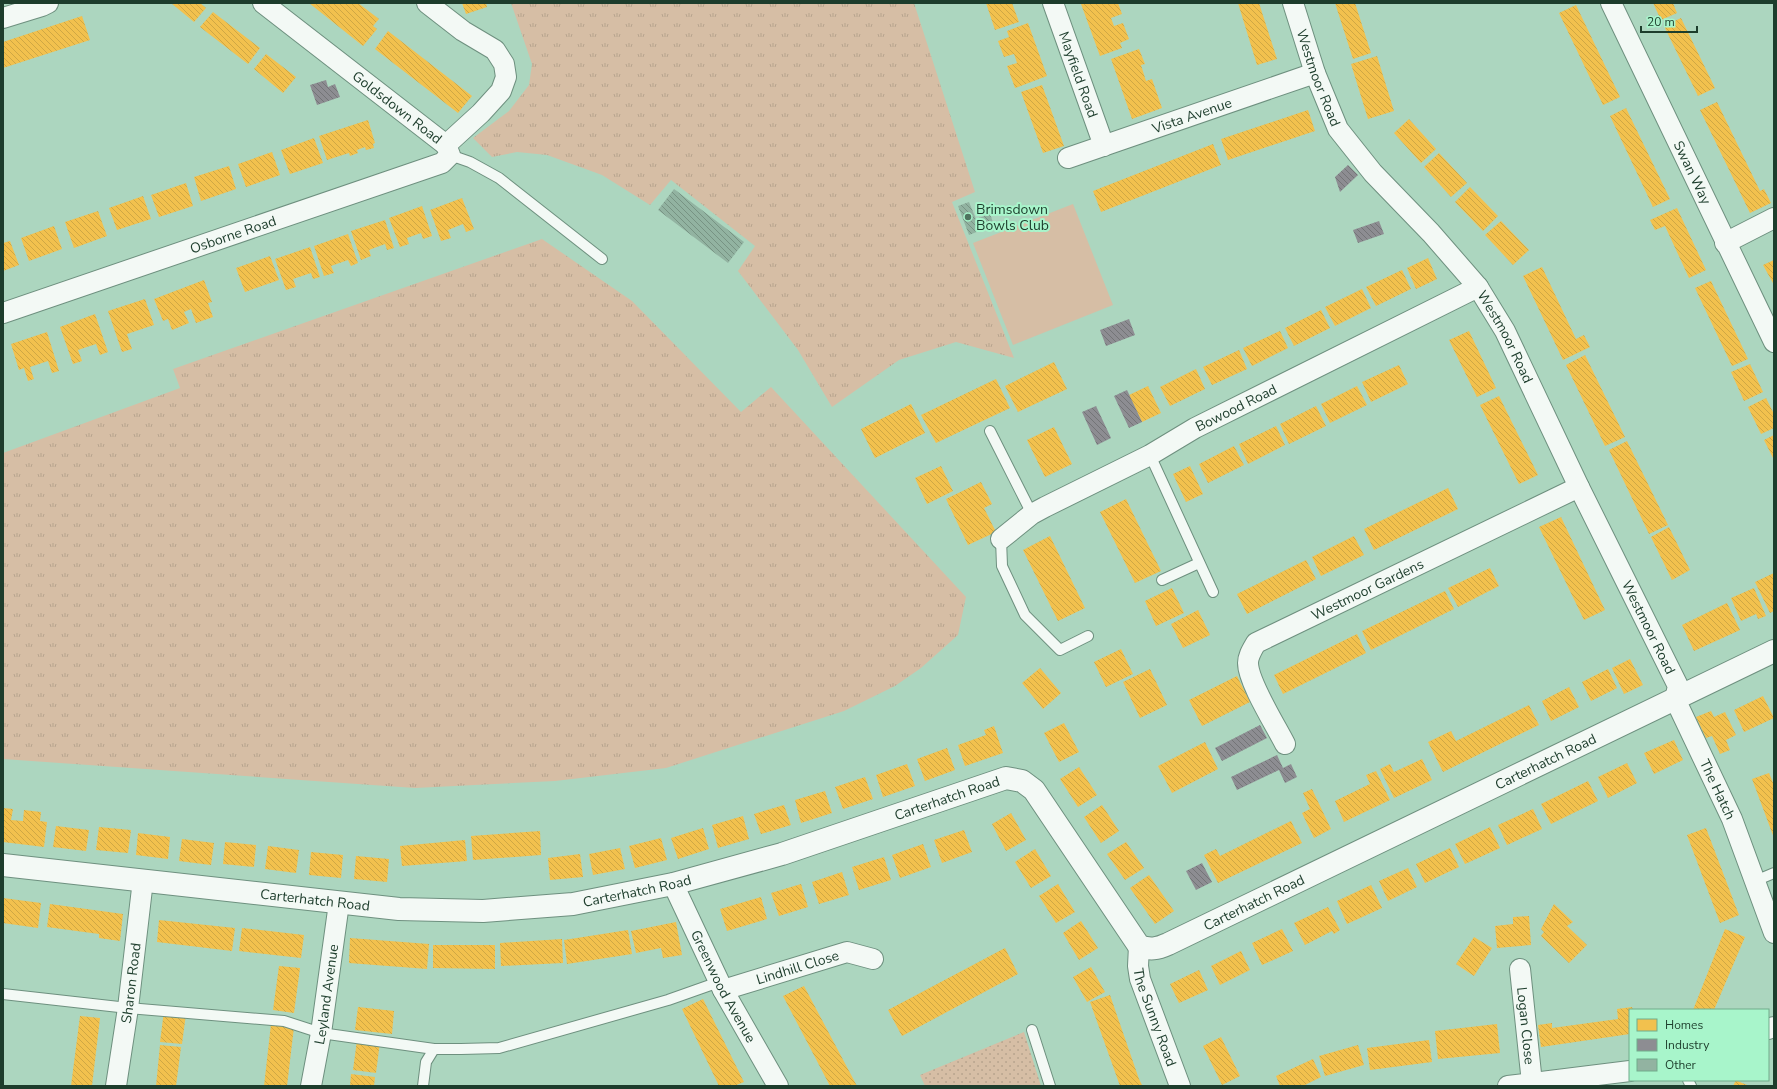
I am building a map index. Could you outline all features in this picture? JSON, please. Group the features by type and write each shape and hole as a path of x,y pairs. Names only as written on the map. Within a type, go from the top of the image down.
{"street":[{"path":"3,18 48,3"},
{"name":"Goldsdown Road","path":"263,3 448,150 501,91 506,77 504,64 495,50 463,31 427,3"},
{"name":"Mayfield Road","path":"1053,3 1104,146"},
{"name":"Westmoor Road","path":"1293,3 1315,73 1338,129 1373,173 1431,232 1478,287 1505,331 1579,487 1678,686 1676,699"},
{"name":"Swan Way","path":"1611,3 1725,243 1774,342"},
{"name":"Vista Avenue","path":"1068,158 1315,73"},
{"name":"Osborne Road","path":"3,313 442,163 448,150"},
{"path":"1725,243 1774,218"},
{"name":"Bowood Road","path":"1000,539 1032,514 1150,455 1195,428 1478,287"},
{"name":"Westmoor Gardens","path":"1285,744 1252,680 1248,664 1249,655 1256,643 1579,487"},
{"name":"Carterhatch Road","path":"3,865 399,909 483,911 573,904 673,884 797,849 1006,778 1022,781 1034,790 1139,946 1149,950 1163,946 1774,651"},
{"name":"The Hatch","path":"1676,699 1732,819 1774,933"},
{"name":"Sharon Road","path":"116,1086 128,1008 143,880"},
{"name":"Greenwood Avenue","path":"673,884 721,986 778,1086"},
{"name":"Leyland Avenue","path":"311,1086 321,1033 339,903"},
{"name":"The Sunny Road","path":"1139,946 1138,966 1140,979 1180,1086"},
{"name":"Lindhill Close","path":"721,986 847,952 872,959"},
{"name":"Logan Close","path":"1520,969 1532,1083"},
{"path":"1508,1086 1629,1071"}],"lane":[{"path":"448,150 499,178 602,259"},
{"path":"990,431 1032,514"},
{"path":"1150,455 1213,592"},
{"path":"1000,539 1002,566 1025,615 1060,650 1088,636"},
{"path":"1162,580 1199,563"},
{"path":"1755,881 1774,873"},
{"path":"3,994 128,1008 284,1021 321,1033 434,1048 499,1048 721,986"},
{"path":"1032,1030 1050,1086"},
{"path":"423,1086 426,1062 434,1048"}],"green space":[{"path":"511,3 914,3 975,192 952,202 1014,358 956,342 899,360 832,407 798,350 738,271 755,246 671,180 650,205 602,175 547,155 517,152 492,157 473,138 509,111 529,85 532,64"},
{"path":"1073,204 1113,305 1013,345 973,243"},
{"path":"542,239 632,301 741,412 771,387 966,597 958,635 921,668 895,686 844,711 666,768 555,781 415,788 3,759 3,453 180,388 173,369"},
{"path":"1024,1032 1041,1086 925,1086 920,1075"}],"building: Homes":[{"path":"171,3 200,3 206,8 194,22"},
{"path":"309,3 358,3 379,19 373,26 377,29 363,46"},
{"path":"462,3 486,3 487,7 466,14"},
{"path":"986,3 1012,3 1019,22 995,30"},
{"path":"1118,3 1122,14 1111,18 1114,26 1123,23 1129,39 1120,43 1122,48 1100,56 1081,4"},
{"path":"1238,3 1259,3 1277,59 1257,65"},
{"path":"1335,3 1355,3 1371,53 1353,59"},
{"path":"1653,3 1673,3 1677,13 1661,20"},
{"path":"1576,5 1620,97 1603,105 1559,13"},
{"path":"213,12 260,48 248,64 200,27"},
{"path":"82,16 90,40 3,68 3,42"},
{"path":"1681,18 1715,88 1698,96 1664,26"},
{"path":"1028,23 1047,76 1015,88 1007,66 1017,63 1014,54 1004,57 998,41 1009,37 1007,31"},
{"path":"388,31 472,96 458,113 375,49"},
{"path":"1139,49 1145,64 1141,65 1146,81 1152,79 1162,108 1132,119 1111,59"},
{"path":"266,54 296,77 283,93 254,69"},
{"path":"1377,56 1394,111 1368,119 1351,64"},
{"path":"1042,85 1064,146 1043,153 1021,92"},
{"path":"1717,102 1760,191 1764,189 1771,203 1750,213 1700,110"},
{"path":"1626,108 1670,199 1653,207 1610,116"},
{"path":"1308,110 1315,131 1228,160 1221,139"},
{"path":"1409,119 1436,149 1421,163 1394,133"},
{"path":"368,120 375,143 373,144 374,148 366,150 365,147 357,150 358,153 350,156 349,153 327,160 319,136"},
{"path":"314,138 323,163 290,174 281,150"},
{"path":"1213,144 1221,165 1101,212 1093,191"},
{"path":"272,152 280,175 246,187 238,164"},
{"path":"1439,153 1467,183 1451,197 1424,167"},
{"path":"229,166 236,189 201,201 194,177"},
{"path":"186,183 193,206 159,217 151,195"},
{"path":"1470,187 1498,216 1483,231 1455,202"},
{"path":"143,196 151,219 117,230 109,208"},
{"path":"462,198 474,229 466,232 463,224 448,230 451,238 441,241 430,210"},
{"path":"422,206 432,236 423,239 421,233 407,238 409,244 400,247 389,218"},
{"path":"1677,208 1706,270 1689,278 1665,226 1655,230 1650,220"},
{"path":"98,211 107,236 74,248 65,222"},
{"path":"385,220 394,248 387,250 385,244 369,250 371,256 361,260 351,231"},
{"path":"1501,221 1529,250 1513,265 1485,235"},
{"path":"54,226 62,249 29,261 21,238"},
{"path":"348,234 358,263 351,266 348,260 331,266 334,273 324,276 314,246"},
{"path":"10,241 19,265 3,271 3,243"},
{"path":"310,247 320,277 313,279 311,273 293,279 296,287 286,290 275,259"},
{"path":"270,256 279,280 245,292 236,268"},
{"path":"1428,258 1437,279 1416,289 1407,268"},
{"path":"1774,260 1774,285 1763,265"},
{"path":"1542,267 1576,339 1584,335 1590,347 1563,360 1523,276"},
{"path":"1402,270 1411,289 1376,306 1366,287"},
{"path":"204,280 212,302 208,303 213,317 196,323 191,309 184,312 189,323 172,330 168,319 163,321 154,299"},
{"path":"1711,281 1748,359 1732,366 1695,288"},
{"path":"1362,289 1371,308 1335,326 1325,307"},
{"path":"145,299 154,325 127,334 132,349 122,352 108,311"},
{"path":"1321,310 1330,328 1294,346 1285,328"},
{"path":"95,314 108,352 100,355 96,344 78,350 82,361 73,364 60,327"},
{"path":"1280,331 1288,348 1252,366 1243,348"},
{"path":"1469,331 1496,388 1477,397 1449,340"},
{"path":"47,332 59,371 52,373 48,361 30,367 34,379 28,381 24,368 19,370 11,344"},
{"path":"1239,350 1247,369 1212,385 1203,367"},
{"path":"1585,355 1625,437 1605,446 1566,365"},
{"path":"1054,362 1067,389 1018,412 1005,386"},
{"path":"1750,364 1763,392 1744,401 1731,372"},
{"path":"1399,365 1408,384 1371,402 1362,382"},
{"path":"1196,369 1205,389 1170,406 1160,387"},
{"path":"996,379 1010,408 936,443 921,415"},
{"path":"1148,386 1161,413 1142,422 1129,395"},
{"path":"1357,386 1367,405 1330,423 1321,404"},
{"path":"1499,396 1538,475 1519,484 1480,405"},
{"path":"1766,398 1774,414 1774,428 1761,434 1748,407"},
{"path":"911,404 925,433 875,458 861,429"},
{"path":"1316,406 1326,426 1289,444 1280,424"},
{"path":"1276,426 1285,445 1248,464 1239,444"},
{"path":"1054,427 1072,464 1045,477 1027,440"},
{"path":"1774,435 1774,460 1764,440"},
{"path":"1627,441 1668,525 1649,534 1609,450"},
{"path":"1234,446 1244,465 1208,483 1199,464"},
{"path":"941,466 953,491 927,504 915,478"},
{"path":"1190,466 1203,494 1186,502 1173,474"},
{"path":"981,482 992,504 984,508 996,532 968,545 946,499"},
{"path":"1448,488 1458,509 1374,550 1364,529"},
{"path":"1126,499 1161,571 1135,583 1100,512"},
{"path":"1561,517 1605,610 1584,620 1539,527"},
{"path":"1669,527 1690,570 1672,580 1651,537"},
{"path":"1050,536 1085,608 1058,621 1023,550"},
{"path":"1354,536 1364,555 1321,576 1312,557"},
{"path":"1306,560 1316,579 1247,614 1237,594"},
{"path":"1490,568 1499,586 1458,607 1448,588"},
{"path":"1774,573 1774,611 1770,613 1755,582"},
{"path":"1172,588 1184,613 1156,626 1145,601"},
{"path":"1754,588 1766,616 1758,619 1756,614 1741,621 1731,598"},
{"path":"1445,591 1454,609 1371,650 1362,631"},
{"path":"1727,603 1740,630 1694,651 1682,625"},
{"path":"1198,610 1210,635 1183,648 1171,624"},
{"path":"1357,634 1366,653 1283,694 1274,675"},
{"path":"1121,649 1133,674 1106,687 1094,662"},
{"path":"1630,659 1643,685 1624,694 1612,668"},
{"path":"1040,668 1061,693 1043,709 1022,683"},
{"path":"1150,669 1167,705 1140,718 1123,682"},
{"path":"1608,669 1617,688 1591,701 1582,682"},
{"path":"1237,676 1250,702 1202,726 1189,700"},
{"path":"1569,687 1579,707 1551,721 1542,701"},
{"path":"1763,696 1774,718 1744,732 1734,710"},
{"path":"1529,705 1539,725 1443,772 1428,742 1451,731 1456,741"},
{"path":"1711,711 1714,717 1725,712 1736,735 1726,740 1730,750 1720,754 1712,736 1706,738 1696,717"},
{"path":"1064,723 1079,752 1059,762 1044,733"},
{"path":"994,726 1003,753 965,766 958,745 986,735 984,730"},
{"path":"1674,740 1683,760 1654,774 1644,753"},
{"path":"1205,742 1218,769 1172,793 1158,766"},
{"path":"947,748 955,770 925,781 917,759"},
{"path":"1422,759 1432,780 1394,798 1380,769 1390,764 1394,772"},
{"path":"1627,763 1637,783 1608,798 1598,777"},
{"path":"907,764 915,786 883,797 876,775"},
{"path":"1079,767 1097,795 1078,807 1060,779"},
{"path":"1376,771 1390,800 1344,822 1335,801 1370,784 1366,775"},
{"path":"1769,773 1774,785 1774,838 1752,779"},
{"path":"865,777 873,799 843,809 835,787"},
{"path":"1588,781 1598,801 1551,824 1541,804"},
{"path":"1312,789 1331,829 1314,838 1302,813 1310,809 1303,793"},
{"path":"825,791 832,813 801,823 795,800"},
{"path":"784,805 791,825 761,834 754,814"},
{"path":"1102,805 1119,831 1101,843 1084,817"},
{"path":"3,808 13,809 11,820 23,821 24,810 41,812 40,821 47,822 44,847 3,842"},
{"path":"1533,809 1542,829 1507,845 1498,825"},
{"path":"1011,813 1026,840 1006,851 992,824"},
{"path":"743,816 749,839 718,848 712,825"},
{"path":"1291,821 1302,843 1218,883 1204,855 1216,849 1220,856"},
{"path":"56,826 89,830 86,851 53,847"},
{"path":"99,827 131,830 128,853 96,850"},
{"path":"1490,827 1500,848 1465,864 1455,844"},
{"path":"703,828 709,849 678,859 671,838"},
{"path":"1706,828 1739,915 1720,923 1687,835"},
{"path":"964,830 972,852 942,863 934,840"},
{"path":"540,831 541,855 473,860 471,836"},
{"path":"138,833 170,837 168,859 136,855"},
{"path":"661,838 667,860 635,868 629,846"},
{"path":"182,839 214,843 211,865 179,861"},
{"path":"465,840 467,861 402,866 400,846"},
{"path":"225,842 256,845 254,867 223,864"},
{"path":"1126,842 1144,868 1125,880 1107,854"},
{"path":"923,844 931,867 900,878 892,855"},
{"path":"268,846 299,850 296,873 265,869"},
{"path":"620,848 625,869 593,875 589,854"},
{"path":"1450,848 1459,867 1425,883 1416,864"},
{"path":"1035,849 1051,876 1031,888 1015,862"},
{"path":"311,852 343,855 341,878 309,875"},
{"path":"580,854 583,877 550,880 548,858"},
{"path":"356,856 389,859 387,882 354,879"},
{"path":"884,857 891,880 859,890 852,867"},
{"path":"1408,868 1417,887 1388,901 1379,881"},
{"path":"842,872 849,895 819,904 812,882"},
{"path":"1149,875 1174,911 1155,924 1130,888"},
{"path":"801,884 808,907 779,916 771,893"},
{"path":"1058,884 1075,912 1056,923 1039,896"},
{"path":"1371,885 1382,908 1347,924 1337,901"},
{"path":"761,897 767,919 727,931 720,909"},
{"path":"3,898 41,903 38,928 3,923"},
{"path":"50,904 123,914 120,941 99,938 99,934 47,927"},
{"path":"1554,904 1573,922 1567,926 1587,945 1569,963 1541,936 1544,932 1541,929"},
{"path":"1328,907 1340,930 1334,934 1332,931 1305,945 1294,923"},
{"path":"1529,916 1531,945 1497,948 1495,926 1513,924 1513,917"},
{"path":"159,920 235,928 232,951 157,942"},
{"path":"1081,921 1098,948 1079,960 1063,933"},
{"path":"676,922 682,955 663,958 661,948 636,953 631,931"},
{"path":"242,928 304,935 301,958 239,951"},
{"path":"1282,929 1293,951 1262,965 1252,943"},
{"path":"1725,929 1745,937 1714,1009 1693,1009"},
{"path":"628,930 632,954 567,964 564,940"},
{"path":"1474,937 1492,948 1474,976 1456,964"},
{"path":"350,938 429,944 427,969 349,963"},
{"path":"562,939 563,963 501,966 500,943"},
{"path":"433,945 495,945 495,969 433,968"},
{"path":"1005,948 1018,974 902,1036 888,1010"},
{"path":"1241,951 1250,970 1220,985 1211,966"},
{"path":"279,966 300,968 294,1013 273,1010"},
{"path":"1091,967 1105,992 1087,1002 1073,977"},
{"path":"1199,970 1208,990 1179,1003 1170,984"},
{"path":"804,986 857,1086 830,1086 783,996"},
{"path":"1110,995 1142,1085 1120,1086 1090,1002"},
{"path":"703,999 744,1082 734,1086 719,1086 682,1009"},
{"path":"358,1007 394,1011 392,1034 355,1030"},
{"path":"1632,1007 1633,1009 1629,1009 1629,1034 1541,1047 1538,1025 1552,1023 1552,1028 1618,1019 1617,1009"},
{"path":"164,1011 186,1014 182,1044 160,1042"},
{"path":"80,1016 100,1018 92,1086 71,1086"},
{"path":"271,1024 294,1027 287,1086 264,1086"},
{"path":"1497,1024 1500,1053 1438,1059 1435,1031"},
{"path":"1221,1037 1240,1076 1222,1085 1203,1046"},
{"path":"357,1040 380,1042 376,1073 353,1070"},
{"path":"1429,1040 1432,1062 1370,1070 1367,1048"},
{"path":"160,1045 181,1047 176,1086 156,1086"},
{"path":"1358,1045 1364,1065 1325,1076 1319,1056"},
{"path":"1313,1059 1321,1077 1303,1086 1280,1086 1276,1076"},
{"path":"351,1074 375,1077 374,1086 350,1086"},
{"path":"1736,1081 1738,1081 1750,1086 1733,1086"}],"building: Industry":[{"path":"326,80 328,87 335,84 340,97 317,105 310,85"},
{"path":"1348,165 1358,175 1340,192 1335,177"},
{"path":"1379,221 1384,234 1358,243 1353,230"},
{"path":"1129,319 1135,335 1106,346 1100,330"},
{"path":"1127,390 1142,422 1129,428 1114,396"},
{"path":"1096,406 1111,438 1097,445 1082,412"},
{"path":"1260,725 1267,738 1222,761 1215,748"},
{"path":"1277,755 1283,768 1291,764 1297,777 1285,783 1279,770 1237,790 1231,777"},
{"path":"1202,863 1212,882 1196,890 1186,871"}],"building: Other":[{"path":"674,189 744,242 728,263 658,210"},
{"name":"Brimsdown Bowls Club","path":"969,202 976,219 990,214 994,225 969,235 958,206"}],"place":[{"name":"Brimsdown Bowls Club","path":"968,217"}]}
